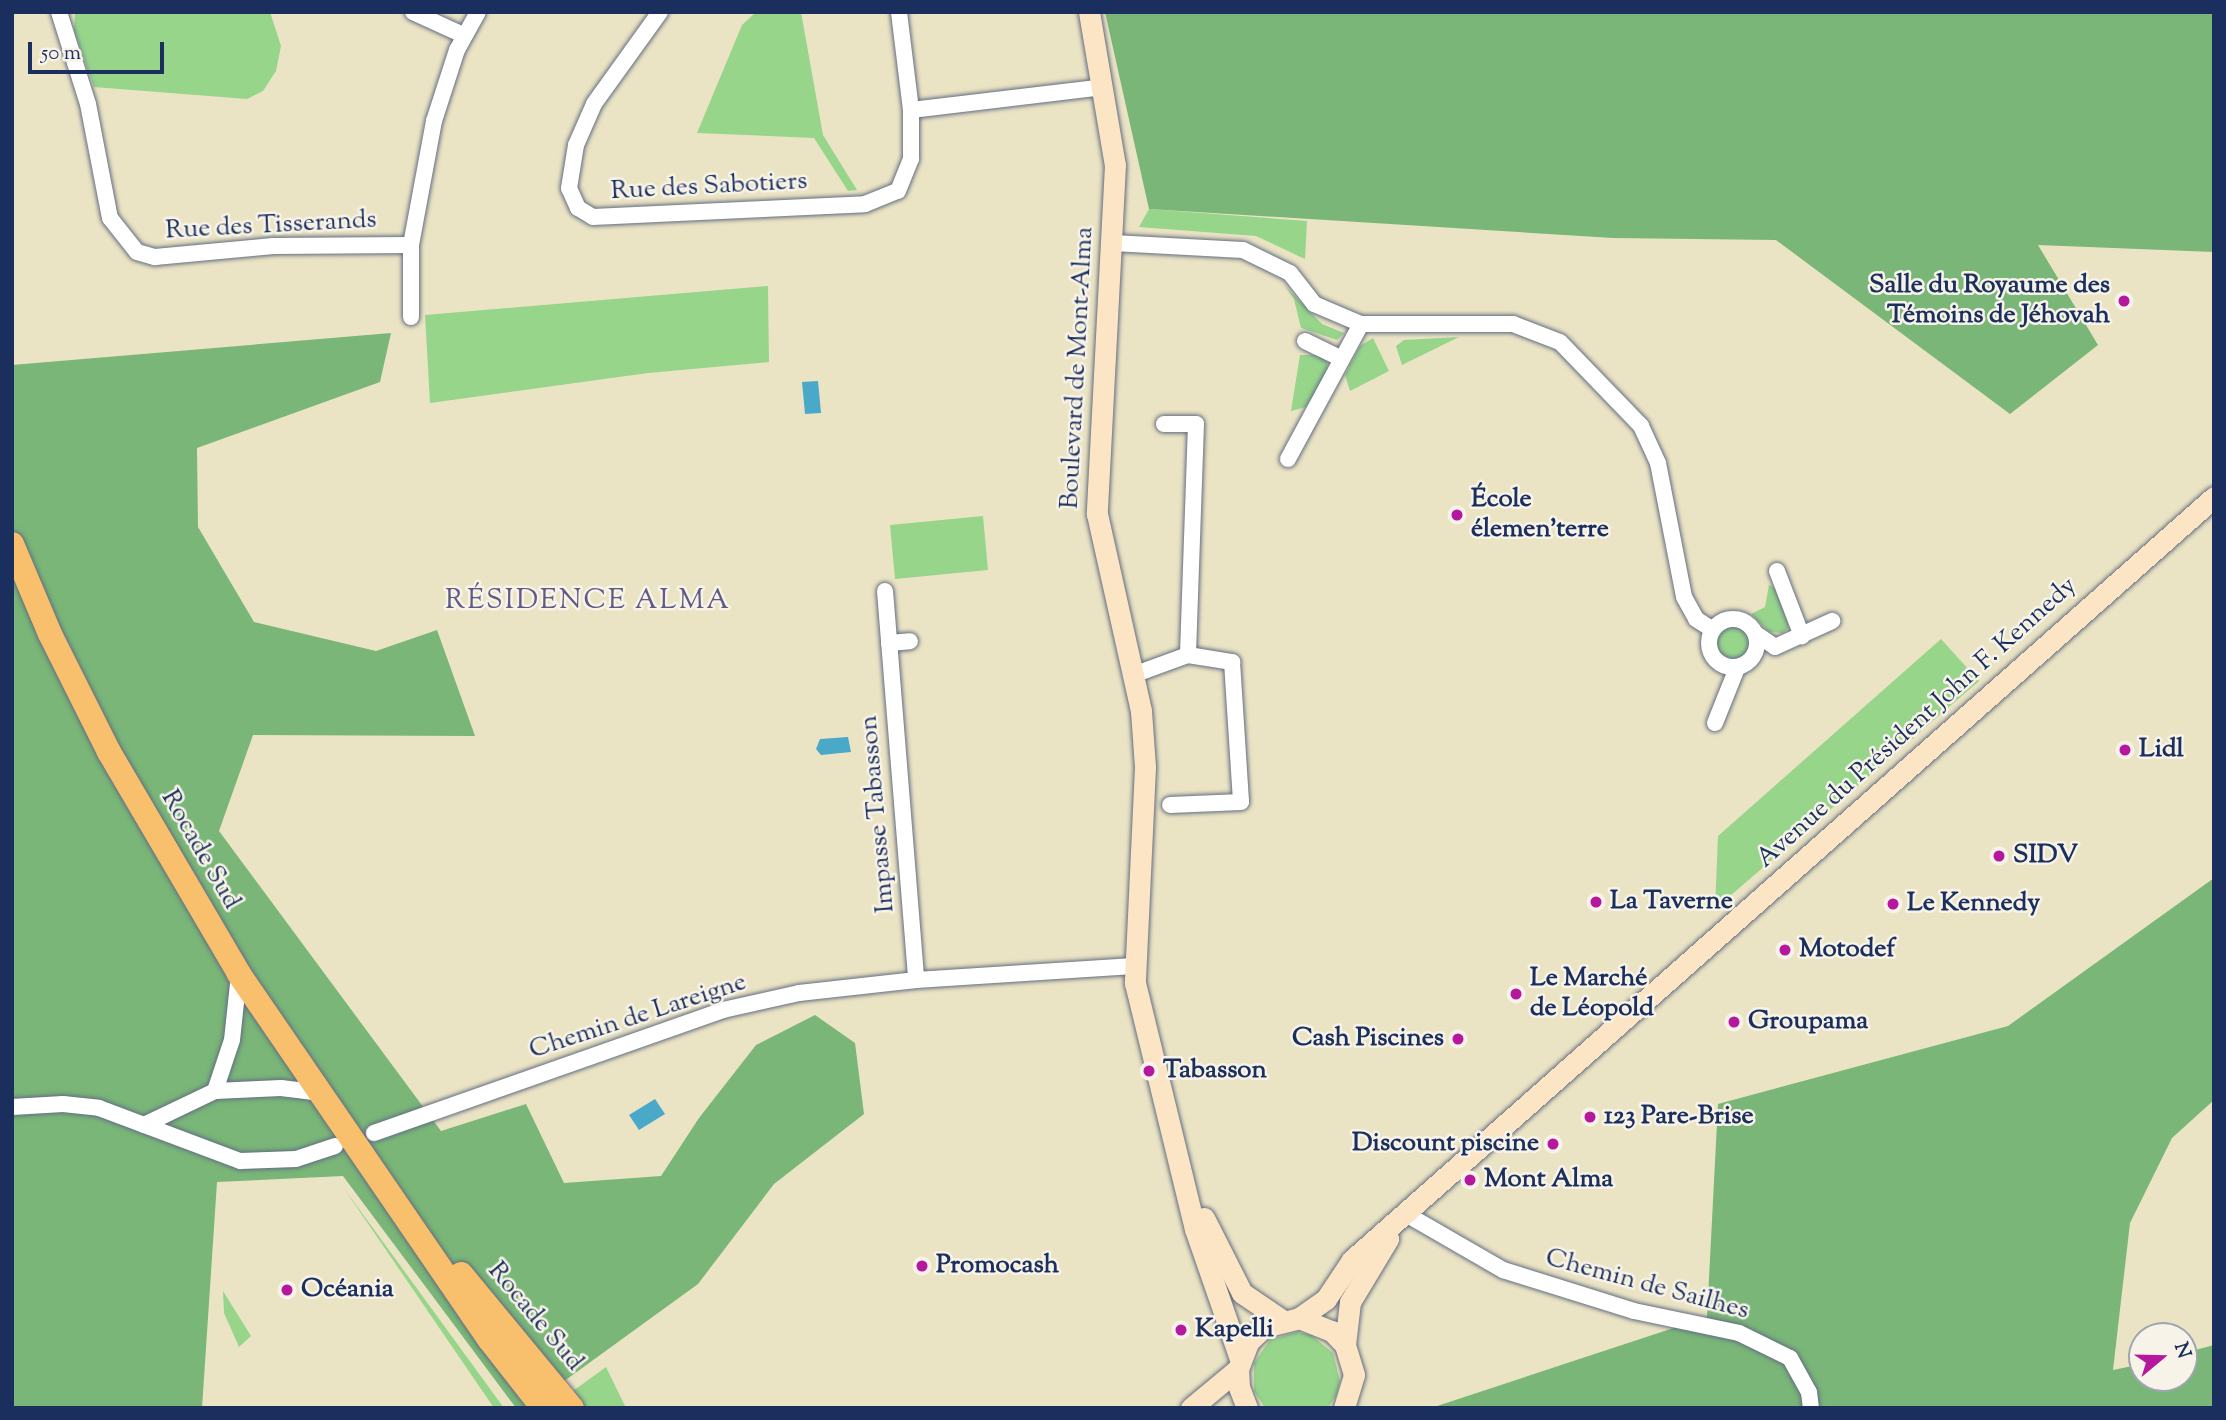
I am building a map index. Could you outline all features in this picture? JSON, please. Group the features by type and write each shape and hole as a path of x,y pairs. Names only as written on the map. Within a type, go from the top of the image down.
{"main road":[{"name":"Boulevard de Mont-Alma","path":"1089,12 1104,87 1115,165 1113,243 1096,494 1101,548 1133,675 1145,776 1134,966 1195,1229 1239,1364 1238,1387 1247,1408"},
{"name":"Avenue du Président John F. Kennedy","path":"1239,1364 1249,1341 1326,1299 1352,1260 2214,497"},
{"name":"Rocade Sud","path":"12,544 50,634 109,752 239,974 489,1339 543,1408"},
{"name":"Rocade Sud","path":"371,1168 572,1408"},
{"name":"Boulevard de Mont-Alma","path":"1184,1179 1242,1293 1291,1319 1332,1331 1345,1345"},
{"name":"Avenue du Président John F. Kennedy","path":"1345,1345 1350,1302 1406,1214"},
{"path":"1345,1345 1354,1375 1346,1407"},
{"path":"1191,1408 1239,1364"}],"street":[{"name":"Rue des Tisserands","path":"59,12 88,104 110,218 137,252 155,257 273,246 411,245"},
{"path":"413,12 463,35"},
{"path":"411,317 411,245 434,121 463,35 478,12"},
{"name":"Rue des Sabotiers","path":"660,12 594,104 576,145 569,188 584,214 610,216 883,201 898,191 907,176 911,110 900,12"},
{"path":"911,110 1104,87"},
{"path":"1113,243 1243,250 1290,273 1314,304 1361,324 1513,324 1560,342 1641,426 1658,463 1684,597 1696,619 1713,630"},
{"path":"1288,459 1361,324"},
{"path":"1305,341 1342,359"},
{"path":"1164,424 1196,425 1188,655"},
{"path":"1777,571 1802,636"},
{"name":"Impasse Tabasson","path":"885,591 916,980"},
{"path":"1737,668 1715,660 1709,645 1713,630 1724,621 1739,620 1775,647 1832,621"},
{"path":"1715,723 1737,668 1754,656 1756,634"},
{"path":"889,643 910,641"},
{"path":"1133,675 1188,655 1232,662 1241,802 1170,806"},
{"name":"Chemin de Lareigne","path":"374,1133 723,1010 799,993 916,980 1134,966"},
{"path":"215,1091 232,1040 239,974"},
{"path":"144,1125 215,1091 281,1088 320,1094"},
{"path":"12,1107 63,1104 99,1108 240,1161 296,1159 335,1146"},
{"name":"Chemin de Sailhes","path":"1406,1214 1503,1270 1634,1311 1739,1333 1790,1358 1809,1392 1811,1408"}],"green space":[{"path":"75,12 270,12 281,46 276,71 263,91 247,99 94,87 74,30"},
{"path":"756,12 801,12 823,135 857,190 848,191 814,138 697,133 742,25"},
{"path":"1105,12 2214,12 2214,252 2038,245 2098,345 2010,414 1776,240 1613,238 1149,209"},
{"path":"1149,209 1307,221 1305,259 1256,236 1139,227"},
{"path":"768,286 769,362 648,373 430,403 425,315"},
{"path":"1285,286 1322,324 1344,333 1337,340 1301,328 1294,299"},
{"path":"391,333 380,382 197,448 198,527 254,622 376,651 437,630 475,736 253,735 219,831 441,1131 526,1104 564,1183 661,1176 699,1118 756,1045 815,1015 855,1043 864,1114 774,1184 698,1284 527,1408 516,1408 343,1176 217,1182 202,1408 12,1408 12,365"},
{"path":"1459,337 1402,365 1396,346 1404,340"},
{"path":"1373,338 1389,371 1350,391 1345,375 1360,346"},
{"path":"1300,355 1319,355 1327,361 1328,372 1306,407 1291,411"},
{"path":"983,516 988,570 895,579 890,525"},
{"path":"1769,585 1776,589 1787,619 1789,627 1783,633 1769,632 1751,614 1765,607"},
{"path":"1733,625 1746,630 1751,643 1746,656 1733,661 1720,656 1715,643 1720,630"},
{"path":"1941,639 1979,681 1715,909 1718,836"},
{"path":"2214,878 2214,1100 2172,1138 2130,1223 2113,1370 2128,1367 2128,1392 2198,1392 2198,1349 2214,1345 2214,1408 1431,1408 1707,1317 1718,1104 2008,1026"},
{"path":"343,1187 504,1408 494,1408"},
{"path":"223,1291 251,1336 239,1347 224,1313"},
{"path":"1297,1332 1311,1335 1333,1353 1340,1381 1336,1396 1328,1408 1265,1408 1254,1391 1254,1363 1270,1340"},
{"path":"606,1367 626,1408 585,1408 573,1391"}],"water":[{"path":"818,381 821,413 805,414 802,382"},
{"path":"848,737 851,752 821,755 816,749 820,739"},
{"path":"655,1099 665,1114 639,1130 629,1115"}],"place":[{"name":"Salle du Royaume des Témoins de Jéhovah","path":"2124,301"},
{"name":"École élemen'terre","path":"1457,515"},
{"name":"Lidl","path":"2125,750"},
{"name":"SIDV","path":"1999,856"},
{"name":"La Taverne","path":"1596,902"},
{"name":"Le Kennedy","path":"1893,904"},
{"name":"Motodef","path":"1785,950"},
{"name":"Le Marché de Léopold","path":"1516,994"},
{"name":"Groupama","path":"1734,1022"},
{"name":"Cash Piscines","path":"1458,1039"},
{"name":"Tabasson","path":"1149,1071"},
{"name":"123 Pare-Brise","path":"1590,1117"},
{"name":"Discount piscine","path":"1553,1144"},
{"name":"Mont Alma","path":"1470,1180"},
{"name":"Promocash","path":"922,1266"},
{"name":"Océania","path":"287,1290"},
{"name":"Kapelli","path":"1181,1330"}],"district":[{"name":"RÉSIDENCE ALMA","path":"588,601"}]}
